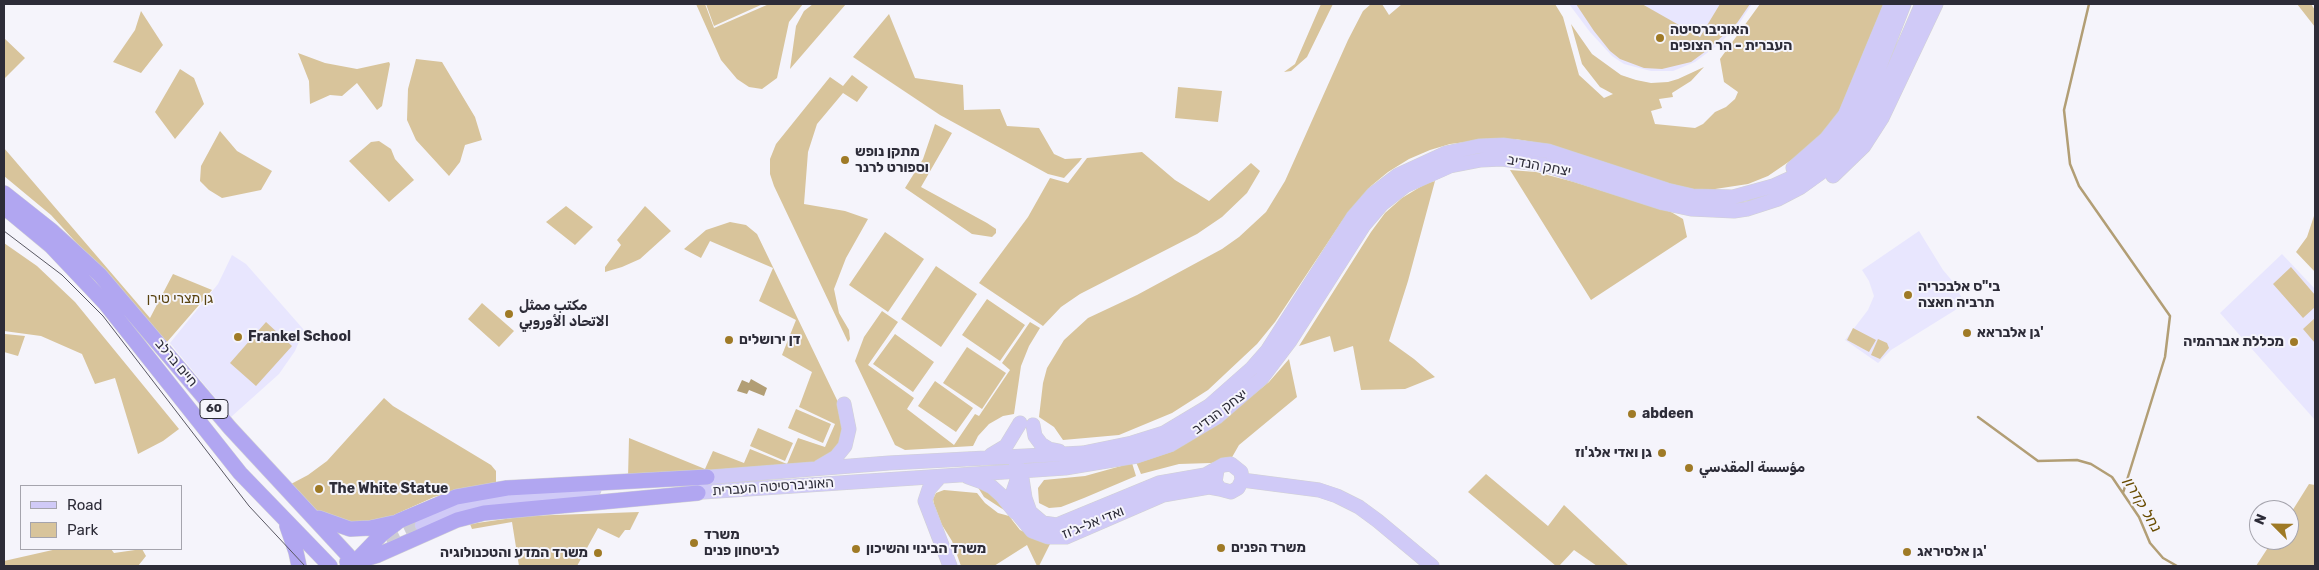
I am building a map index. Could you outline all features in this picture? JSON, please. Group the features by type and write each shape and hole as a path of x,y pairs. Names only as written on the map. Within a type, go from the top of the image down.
{"highway":[{"path":"4,183 41,212 68,238 100,276"},
{"name":"חיים ברלב","path":"4,192 52,231 100,276 230,428 333,537 355,565"},
{"name":"חיים ברלב","path":"4,208 51,246 92,289 146,352 240,473 315,552 334,564"},
{"path":"4,219 92,289"},
{"path":"355,565 380,535 399,521 434,504 476,492 707,477"},
{"path":"333,537 336,550 334,564 355,565 456,520 484,513 698,493"},
{"path":"309,512 329,524 350,529 370,528 399,521"},
{"path":"284,520 299,566"},
{"path":"382,566 387,552"}],"main road":[{"path":"1700,197 1742,191 1772,180 1794,166 1826,138 1852,102 1891,4"},
{"name":"יצחק הנדיב","path":"814,469 984,457 1082,453 1132,443 1164,432 1197,414 1225,394 1267,351 1345,229 1363,205 1398,175 1428,160 1461,149 1503,145 1548,151 1667,190 1700,197 1744,196 1774,186 1801,172 1828,150 1855,118 1867,98 1904,4"},
{"name":"יצחק הנדיב","path":"1020,472 1084,466 1149,452 1170,445 1217,417 1248,391 1277,359 1356,236 1373,214 1405,186 1450,166 1481,160 1516,160 1545,164 1676,206 1705,211 1747,209 1778,199 1801,187 1826,170 1846,150 1866,125 1882,96 1922,4"},
{"path":"1747,209 1762,209 1806,193 1826,181 1852,159 1882,118 1936,4"},
{"path":"814,469 836,457 845,446 849,428 844,404"},
{"path":"984,457 996,453 1006,446 1027,424 1037,439 1049,449 1082,453"},
{"path":"1020,518 1014,506 1013,492 1020,472 1030,460 1042,454"},
{"path":"1001,456 1013,461 1020,472"},
{"path":"1223,465 1235,466 1240,472 1242,480 1235,490 1227,492 1220,489 1215,482 1217,470 1223,465"},
{"name":"האוניברסיטה העברית","path":"422,525 465,508 525,498 707,477 814,469"},
{"name":"ואדי אל-ג'וז","path":"1020,472 1030,512 1043,523 1057,525 1159,483 1205,475 1217,470"},
{"name":"האוניברסיטה העברית","path":"525,498 698,493 1020,472"},
{"name":"ואדי אל-ג'וז","path":"957,476 974,479 992,488 1002,496 1032,531 1048,537 1058,538 1163,495 1209,487 1220,489"},
{"path":"940,477 927,492 925,501 950,566"},
{"path":"1242,480 1319,490 1337,496 1359,507 1432,566"}],"shaded area":[{"name":"האוניברסיטה העברית - הר הצופים","path":"1569,4 1752,4 1738,25 1719,44 1695,62 1673,71 1651,71 1624,64 1612,56 1590,32"},
{"path":"1919,231 1943,270 1954,283 1965,304 1891,350 1878,363 1845,340 1868,310 1874,296 1869,281 1862,270"},
{"path":"2282,254 2315,289 2315,420 2220,313"},
{"name":"Frankel School","path":"232,255 246,264 304,330 295,351 279,374 231,417 170,343 218,284"},
{"path":"751,379 767,388 764,396 749,390 747,394 737,391 742,380 749,383"}],"green space":[{"path":"696,4 705,4 714,28 769,4 803,4 789,22 777,78 762,89 749,87 737,79 721,60"},
{"path":"706,4 763,4 714,26"},
{"path":"813,4 846,4 790,69 796,26 804,11"},
{"path":"1321,4 1333,4 1307,57 1291,71 1284,72 1295,64"},
{"path":"1371,4 1382,4 1389,15 1402,4 1555,4 1563,17 1579,75 1604,98 1613,94 1600,87 1582,64 1571,24 1592,54 1621,75 1636,80 1651,83 1668,82 1704,67 1691,81 1672,93 1673,97 1659,99 1662,108 1651,111 1655,124 1695,128 1735,99 1738,92 1724,82 1720,59 1760,4 1886,4 1847,100 1821,136 1803,152 1768,176 1748,184 1702,191 1683,188 1539,143 1515,139 1450,144 1430,150 1409,159 1388,172 1371,186 1342,221 1275,322 1257,344 1208,390 1172,413 1119,435 1063,440 1054,427 1039,417 1043,383 1047,368 1064,340 1088,318 1137,295 1222,249 1239,237 1266,212 1285,181 1348,40 1363,11"},
{"name":"האוניברסיטה העברית - הר הצופים","path":"1576,4 1642,4 1700,37 1720,4 1750,4 1737,23 1706,51 1691,62 1662,69 1644,68 1620,59 1610,51 1594,31"},
{"path":"2297,4 2311,4 2315,10 2315,27"},
{"path":"141,11 163,45 141,73 113,62 135,30"},
{"path":"889,14 915,78 963,85 964,110 1000,109 1007,126 1039,128 1054,154 1065,159 1082,158 1079,162 1064,178 1048,174 940,115 853,57"},
{"path":"4,38 25,58 4,79"},
{"path":"298,53 325,63 357,69 389,62 382,106 377,110 357,83 342,96 330,95 310,104 309,81"},
{"path":"416,59 442,62 475,117 482,140 465,145 460,162 449,176 416,140 407,120 408,89"},
{"path":"180,69 194,78 204,104 175,139 155,112"},
{"path":"852,75 868,87 857,102 843,93 817,124 808,152 804,204 845,211 868,219 846,258 834,289 839,313 849,330 850,339 848,342 774,186 770,174 770,159 776,144 830,77 843,86"},
{"path":"1178,87 1222,91 1218,122 1175,118"},
{"path":"935,124 952,133 921,187 996,229 996,233 992,237 972,234 905,188 923,159"},
{"path":"220,131 237,151 272,171 261,190 222,198 209,190 200,181 201,166"},
{"path":"379,141 391,149 395,159 414,180 389,202 349,161 371,142"},
{"name":"גן מצרי טירן","path":"4,148 150,318 173,274 212,290 167,342 51,215 4,176"},
{"path":"1142,152 1175,180 1209,201 1251,163 1260,171 1247,193 1222,217 1197,234 1080,294 1061,307 1043,326 979,283 1028,217 1050,178 1068,183 1087,158"},
{"path":"1510,170 1536,172 1671,212 1683,219 1687,237 1591,300"},
{"path":"1435,181 1408,281 1389,341 1435,377 1405,389 1361,390 1353,346 1334,352 1330,336 1299,346 1385,213 1402,198 1425,184"},
{"path":"566,206 593,227 575,245 546,222"},
{"path":"645,206 671,231 640,259 605,272 605,267 621,245 617,240"},
{"path":"2315,213 2315,272 2296,252 2307,237"},
{"path":"730,222 746,225 757,234 837,400 845,433 843,442 827,461 819,464 628,477 629,438 705,469 713,451 744,463 750,449 787,464 798,438 825,447 835,424 799,407 812,372 782,355 796,320 759,301 773,268 710,241 701,258 684,249 706,230"},
{"path":"885,232 924,259 888,312 849,285"},
{"path":"4,243 37,266 75,302 179,429 163,441 138,454 115,378 95,384 82,354 41,336 4,331"},
{"path":"936,266 977,294 941,347 901,319"},
{"path":"2291,267 2315,295 2315,307 2303,318 2273,284"},
{"path":"987,299 1025,325 1000,361 962,335"},
{"path":"482,303 514,331 499,347 468,319"},
{"path":"882,311 898,322 868,365 914,398 907,409 954,445 975,414 979,416 1010,370 1002,363 1030,322 1040,328 1029,346 1021,366 1014,414 1003,416 989,424 978,436 973,446 905,450 895,445 855,361 864,337"},
{"path":"2315,318 2315,343 2303,329"},
{"path":"266,322 292,346 256,386 230,363"},
{"path":"1853,328 1876,340 1869,352 1847,340"},
{"path":"5,334 25,336 18,356 4,352"},
{"path":"895,334 934,362 913,392 873,364"},
{"path":"1878,339 1887,343 1889,348 1880,359 1871,355"},
{"path":"967,347 1006,373 982,409 943,383"},
{"path":"1289,359 1297,397 1239,445 1231,459 1211,463 1179,464 1141,474 1136,462 1231,413 1269,382"},
{"path":"935,381 973,408 956,432 918,406"},
{"path":"384,398 393,406 491,465 496,471 496,485 464,489 434,497 383,520 344,524 318,512 291,484 308,475 327,461"},
{"path":"796,409 831,424 823,443 788,428"},
{"path":"758,428 793,443 785,461 750,446"},
{"path":"1132,463 1136,476 1061,507 1049,508 1039,503 1038,488 1044,480 1085,476"},
{"path":"1486,474 1548,526 1564,505 1629,566 1597,566 1574,550 1559,566 1556,566 1468,492"},
{"path":"974,481 988,488 1004,510 984,497"},
{"path":"2309,484 2315,485 2315,566 2256,566 2266,550 2299,550 2299,500"},
{"path":"944,490 977,493 985,503 998,513 1009,516 1020,530 1050,544 1039,566 1037,566 1027,545 994,566 961,566 952,541 942,525 934,504 933,499 936,493"},
{"path":"639,512 630,530 625,530 619,538 598,528 577,566 519,566 512,522 472,529 470,524 526,516"},
{"path":"53,550 112,550 114,553 143,550 146,556 138,566 4,566 4,561"}],"waterway":[{"path":"2089,4 2064,110 2070,164 2079,186 2170,316 2165,357 2123,493"},
{"name":"נחל קדרון","path":"1978,417 2038,461 2077,460 2091,464 2112,477 2139,517 2150,543 2163,558 2177,566"}],"tunnel":[{"path":"368,551 422,525"}],"tram line":[{"path":"4,231 62,275 103,316 249,506 305,566"}],"place":[{"name":"האוניברסיטה העברית - הר הצופים","path":"1660,38"},
{"name":"מתקן נופש וספורט לרנר","path":"845,160"},
{"name":"בי\"ס אלבכריה תרביה חאצה","path":"1908,295"},
{"name":"مكتب ممثل الاتحاد الأوروبي","path":"509,314"},
{"name":"גן אלבראא'","path":"1967,333"},
{"name":"Frankel School","path":"238,337"},
{"name":"דן ירושלים","path":"729,340"},
{"name":"מכללת אברהמיה","path":"2294,342"},
{"name":"abdeen","path":"1632,414"},
{"name":"גן ואדי אלג'וז","path":"1662,453"},
{"name":"مؤسسة المقدسي","path":"1689,468"},
{"name":"The White Statue","path":"319,489"},
{"name":"משרד לביטחון פנים","path":"694,543"},
{"name":"משרד הפנים","path":"1221,548"},
{"name":"משרד הבינוי והשיכון","path":"856,549"},
{"name":"גן אלסיראג'","path":"1907,552"},
{"name":"משרד המדע והטכנולוגיה","path":"598,553"}]}
